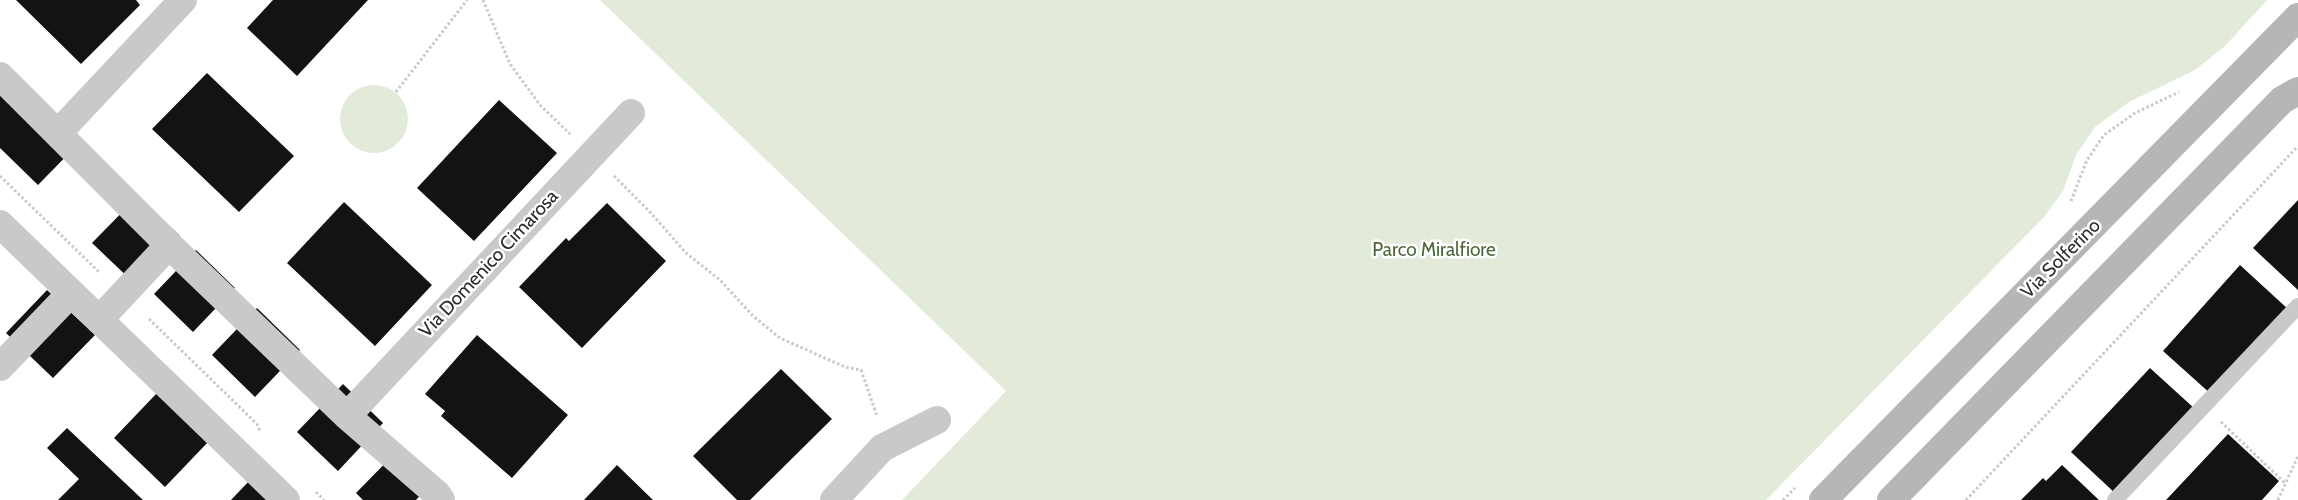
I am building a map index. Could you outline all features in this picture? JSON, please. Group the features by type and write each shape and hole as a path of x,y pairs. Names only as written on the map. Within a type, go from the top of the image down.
{"main road":[{"name":"Via Solferino","path":"1823,500 2298,17"},
{"path":"1891,500 2282,100 2298,91"}],"street":[{"path":"58,133 183,0"},
{"path":"0,76 169,245 347,416 437,494 441,500"},
{"name":"Via Domenico Cimarosa","path":"347,416 631,113"},
{"path":"0,224 99,320 272,495"},
{"path":"99,320 169,245"},
{"path":"0,367 71,293"},
{"path":"834,500 882,448 937,420"}],"lane":[{"path":"2115,500 2298,306"}],"path":[{"path":"396,92 467,0"},
{"path":"483,0 510,64 540,105 650,212 686,253 720,280 753,316 780,338 845,367 861,370 870,399 889,444"},
{"path":"2069,204 2074,197 2087,160 2104,135 2135,113 2171,96"},
{"path":"1966,500 2298,146"},
{"path":"0,176 100,273"},
{"path":"2204,406 2286,484"},
{"path":"2278,500 2298,456"},
{"path":"1783,500 1797,486"}],"green space":[{"name":"Parco Miralfiore","path":"600,0 2267,0 2225,46 2195,70 2129,102 2095,127 2076,155 2063,191 2044,217 1766,500 902,500 1006,391"},
{"path":"367,85 381,85 393,90 403,100 408,112 408,126 403,138 393,148 381,153 367,153 355,148 345,138 340,126 340,112 345,100 355,90"}],"building":[{"path":"16,0 136,0 140,5 81,64"},
{"path":"273,0 368,0 297,76 247,28"},
{"path":"207,73 294,156 239,212 152,129"},
{"path":"0,75 82,140 38,185 0,148"},
{"path":"499,100 557,153 474,241 417,188"},
{"path":"138,196 180,236 134,283 92,243"},
{"path":"2298,200 2298,290 2253,248"},
{"path":"344,202 432,285 375,346 287,263"},
{"path":"607,203 666,261 582,348 519,287 566,238 569,241"},
{"path":"196,250 235,288 193,332 154,294"},
{"path":"2240,265 2289,310 2212,395 2163,351"},
{"path":"47,290 95,335 53,378 6,333"},
{"path":"257,308 300,350 255,397 212,355"},
{"path":"477,335 568,415 512,478 441,416 445,411 425,394"},
{"path":"2150,368 2195,409 2116,494 2071,452"},
{"path":"781,369 832,419 750,500 737,500 693,456"},
{"path":"343,384 383,423 338,471 297,432"},
{"path":"157,393 209,441 165,487 114,438"},
{"path":"67,428 143,500 58,500 79,479 47,448"},
{"path":"2228,434 2279,481 2262,500 2166,500"},
{"path":"401,447 435,480 416,500 363,500 356,493"},
{"path":"617,465 653,500 584,500"},
{"path":"2062,465 2099,500 2021,500 2043,478 2046,481"},
{"path":"251,479 273,500 231,500"}]}
